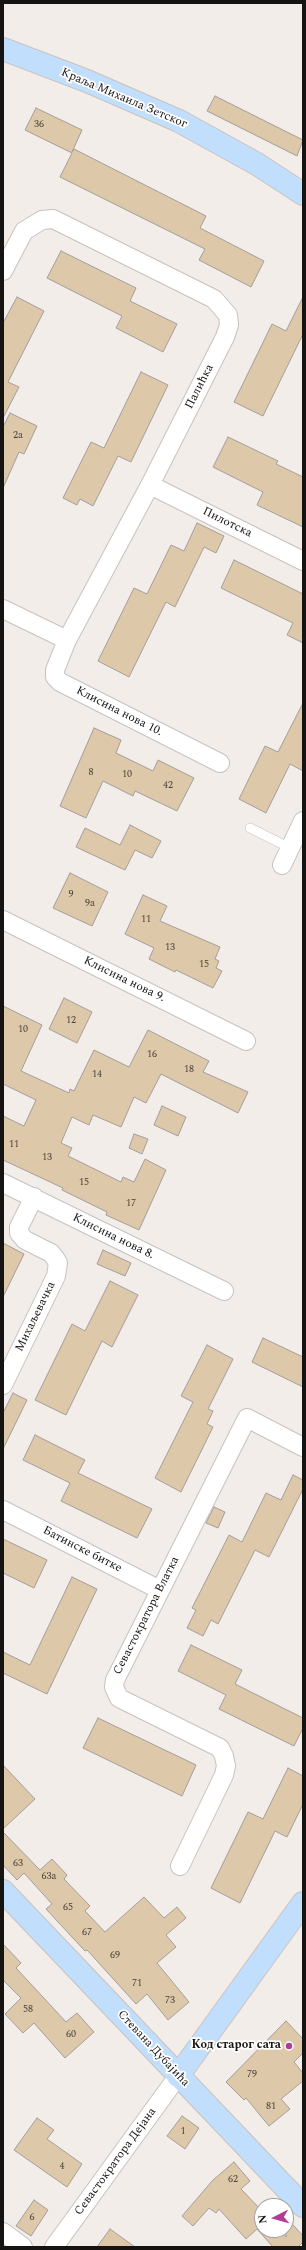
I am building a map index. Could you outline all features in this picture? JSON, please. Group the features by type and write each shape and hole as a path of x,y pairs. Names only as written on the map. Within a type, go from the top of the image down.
{"street":[{"name":"Краља Михаила Зетског","path":"3,49 87,81 179,121 257,164 303,194"},
{"name":"Палићка","path":"3,271 24,231 42,220 53,219 214,299 223,307 228,315 229,325 225,338 150,485 67,640"},
{"name":"Пилотска","path":"150,485 303,561"},
{"path":"3,609 67,640"},
{"name":"Клисина нова 10.","path":"67,640 55,670 55,678 60,682 220,763"},
{"path":"282,865 303,821"},
{"name":"Клисина нова 9.","path":"3,920 246,1041"},
{"name":"Клисина нова 8.","path":"3,1183 224,1291"},
{"name":"Михаљевачка","path":"3,1385 57,1270 58,1263 51,1253 25,1240 19,1233 19,1227 34,1197"},
{"name":"Севастократора Влатка","path":"180,1866 224,1775 226,1766 224,1756 220,1748 119,1698 116,1692 115,1680 247,1418 303,1447"},
{"name":"Батинске битке","path":"3,1510 160,1590"},
{"name":"Стевана Дубајића","path":"3,1891 303,2206"},
{"path":"178,2076 303,1903"},
{"name":"Севастократора Дејана","path":"54,2247 178,2076"},
{"path":"3,2232 24,2247"}],"lane":[{"path":"250,828 290,848"}],"building":[{"path":"215,96 303,140 297,156 207,111"},
{"path":"36,108 82,130 72,152 74,149 206,216 200,228 264,261 251,287 199,260 205,249 60,177 72,153 25,130"},
{"path":"61,251 136,288 130,301 177,324 163,352 116,328 122,316 47,278"},
{"path":"17,297 44,311 8,382 19,387 3,418 3,323"},
{"path":"303,297 303,334 263,416 234,402 272,324 286,331"},
{"path":"141,372 168,385 131,462 118,456 93,506 80,499 77,505 63,498 91,442 104,448"},
{"path":"10,413 37,426 24,454 19,452 3,488 3,427"},
{"path":"228,437 278,461 276,464 303,477 303,527 257,505 263,492 213,467"},
{"path":"197,523 224,536 216,553 204,547 175,607 166,602 129,677 98,661 134,588 147,594 171,545 184,551"},
{"path":"234,560 303,594 303,643 287,635 293,623 221,588"},
{"path":"303,703 303,771 290,764 266,813 239,799 265,746 278,752"},
{"path":"94,728 121,740 116,753 153,771 158,760 194,778 177,811 135,791 133,796 103,781 86,818 60,806"},
{"path":"130,825 161,841 152,858 135,850 125,870 76,847 85,828 120,845"},
{"path":"70,873 108,892 92,926 53,908"},
{"path":"143,895 167,906 160,921 220,947 215,959 219,961 216,968 222,971 213,988 149,959 154,948 125,934"},
{"path":"64,998 92,1012 77,1043 49,1029"},
{"path":"3,1006 42,1025 21,1071 69,1093 70,1089 74,1091 94,1050 129,1067 148,1030 209,1061 203,1072 248,1092 238,1113 161,1074 146,1103 134,1097 121,1127 93,1115 89,1125 72,1117 61,1143 72,1148 68,1156 121,1182 123,1177 134,1182 145,1159 166,1170 139,1230 106,1215 107,1212 62,1190 63,1188 3,1160 3,1116 24,1126 36,1100 3,1084"},
{"path":"162,1106 186,1117 178,1136 154,1125"},
{"path":"134,1134 148,1139 142,1154 129,1148"},
{"path":"3,1243 24,1254 3,1297"},
{"path":"103,1250 131,1263 125,1276 97,1264"},
{"path":"110,1281 138,1295 112,1347 102,1341 66,1415 35,1400 72,1324 85,1331"},
{"path":"263,1338 303,1357 303,1387 252,1362"},
{"path":"207,1345 233,1359 208,1409 213,1411 207,1424 213,1427 181,1492 155,1478 193,1402 181,1396"},
{"path":"13,1393 27,1400 3,1449 3,1413"},
{"path":"35,1435 85,1460 78,1473 152,1509 137,1538 61,1501 70,1483 23,1460"},
{"path":"293,1475 303,1480 303,1489 269,1557 255,1550 218,1624 211,1620 203,1636 187,1628 196,1610 192,1608 229,1535 242,1542 266,1493 281,1500"},
{"path":"214,1507 225,1512 218,1528 206,1523"},
{"path":"3,1539 47,1560 34,1588 3,1573"},
{"path":"72,1577 97,1589 47,1694 3,1673 3,1652 30,1665"},
{"path":"191,1645 242,1670 235,1684 303,1718 303,1728 294,1746 219,1709 226,1695 178,1671"},
{"path":"98,1718 196,1765 182,1796 83,1748"},
{"path":"3,1765 35,1799 3,1829"},
{"path":"288,1768 303,1776 303,1804 287,1837 275,1831 240,1903 211,1888 248,1812 263,1819"},
{"path":"3,1832 40,1870 52,1859 67,1875 64,1879 90,1906 85,1911 105,1932 144,1897 164,1918 177,1907 186,1918 166,1935 176,1947 157,1963 189,2002 168,2020 147,1994 136,2004 87,1950 85,1951 46,1909 52,1904 24,1873 17,1880 3,1865"},
{"path":"3,1944 21,1963 16,1968 66,2022 77,2013 94,2032 65,2058 34,2023 23,2033 5,2014 21,1998 3,1980"},
{"path":"286,2021 303,2039 303,2053 294,2062 303,2073 303,2081 281,2099 290,2109 269,2126 246,2098 244,2100 226,2082"},
{"path":"182,2116 199,2128 185,2149 167,2136"},
{"path":"37,2118 54,2130 47,2139 82,2164 67,2187 14,2150"},
{"path":"234,2162 250,2181 241,2189 254,2203 254,2232 246,2239 219,2209 216,2213 209,2208 193,2226 182,2216 213,2180"},
{"path":"34,2200 48,2210 31,2236 16,2226"},
{"path":"294,2226 303,2236 303,2242 298,2247 273,2247 265,2238 294,2238"},
{"path":"110,2229 135,2247 97,2247"}],"place":[{"name":"Код старог сата","path":"289,2046"}]}
